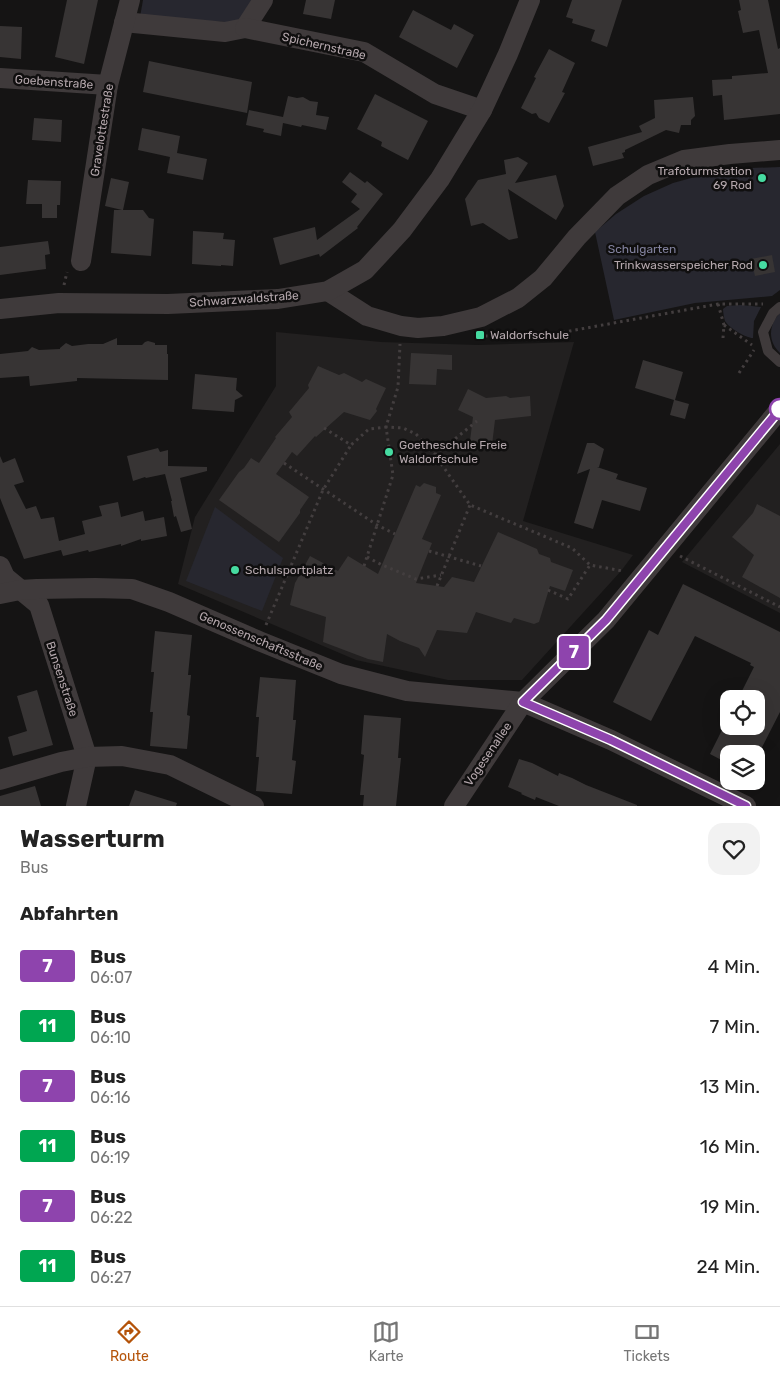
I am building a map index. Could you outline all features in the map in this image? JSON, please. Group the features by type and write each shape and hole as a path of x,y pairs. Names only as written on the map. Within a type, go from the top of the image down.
{"street":[{"name":"Gravelottestraße","path":"82,261 108,85 130,0"},
{"path":"245,28 263,0"},
{"path":"530,0 482,110 440,179 402,230 365,270 328,291 367,316 401,326 418,328 443,326 481,317 518,298 543,278 577,236 617,196 648,175 684,160 780,150"},
{"name":"Spichernstraße","path":"124,22 225,32 245,28 364,52 435,94 482,110"},
{"name":"Goebenstraße","path":"0,78 108,85"},
{"name":"Schwarzwaldstraße","path":"0,309 59,303 168,304 278,299 328,291"},
{"name":"Vogesenallee","path":"454,806 523,702 606,620 780,410"},
{"name":"Bunsenstraße","path":"0,566 5,577 39,605 87,757"},
{"name":"Genossenschaftsstraße","path":"0,594 20,590 132,589 169,602 341,674 407,691 523,702 611,740 746,806"},
{"path":"0,780 61,762 87,757 122,756 170,765 254,806"},
{"path":"76,806 87,757"}],"lane":[{"path":"776,306 763,332 768,351 780,362"}],"path":[{"path":"59,303 69,265 82,261"},
{"path":"718,304 724,325 723,338"},
{"path":"480,335 537,338 718,304 776,306"},
{"path":"724,325 756,348 739,373"},
{"path":"364,566 393,474 386,427 398,387 400,347"},
{"path":"435,455 477,421"},
{"path":"324,428 351,445"},
{"path":"259,641 323,490 351,445 369,429 403,428 416,434 435,455 470,505 572,548 590,564 643,575"},
{"path":"284,463 377,525 396,534"},
{"path":"437,586 470,505"},
{"path":"665,548 780,607"},
{"path":"429,551 481,566"},
{"path":"367,557 416,580 442,575"},
{"path":"548,590 568,598 590,564"}],"shaded area":[{"name":"Goetheschule Freie Waldorfschule","path":"276,332 381,342 478,345 574,342 523,521 633,555 621,571 522,680 448,680 356,660 178,584 195,517 276,386"},
{"path":"780,444 780,613 682,562"}],"green space":[{"path":"143,0 258,0 242,23 140,17"},
{"name":"Schulgarten","path":"780,167 780,290 772,296 695,303 614,320 595,232 616,214 644,196 673,183 724,169"},
{"path":"727,306 761,307 754,321 753,338 738,332 725,321 723,309"},
{"path":"780,313 780,353 773,344 771,333 773,323"},
{"name":"Schulsportplatz","path":"215,507 283,558 262,611 186,581"}],"building":[{"path":"67,0 98,0 84,64 55,57"},
{"path":"306,0 335,0 331,19 303,14"},
{"path":"572,0 622,0 607,47 591,41 595,30 572,23 573,19 566,17"},
{"path":"739,0 768,0 778,49 780,48 780,114 724,120 722,95 713,96 712,80 768,73 759,30 743,33 738,11 741,10"},
{"path":"413,10 451,30 454,24 474,35 457,68 399,37"},
{"path":"0,26 22,27 21,59 0,57"},
{"path":"549,49 575,63 562,92 565,93 549,123 539,118 536,113 532,114 521,108 536,78 534,77"},
{"path":"149,61 252,82 247,113 143,92"},
{"path":"375,94 428,121 408,160 381,146 382,142 357,129"},
{"path":"288,96 303,97 310,101 318,102 316,115 329,117 326,130 283,123 281,136 263,132 264,129 246,125 249,110 283,117"},
{"path":"693,97 695,116 691,120 691,125 681,125 679,133 666,130 625,150 622,153 624,158 593,166 588,147 642,132 639,126 655,118 654,100"},
{"path":"34,118 62,120 61,142 32,140"},
{"path":"142,128 180,136 177,153 207,159 203,180 167,173 170,157 138,150"},
{"path":"518,157 528,163 515,183 556,175 564,206 556,220 508,189 518,238 509,240 483,223 471,226 465,199 478,180 506,174 504,160"},
{"path":"350,172 365,183 367,181 383,194 358,228 320,257 319,254 280,265 273,238 315,227 317,240 360,209 351,202 357,194 342,182"},
{"path":"111,178 129,182 123,210 143,210 149,218 154,219 151,256 111,253 114,210 122,210 105,206"},
{"path":"28,180 61,181 60,205 57,205 57,218 42,218 42,204 26,204"},
{"path":"193,231 224,233 223,239 235,240 233,266 192,264"},
{"path":"48,241 50,254 45,255 46,269 0,275 0,247"},
{"name":"Trinkwasserspeicher Rod","path":"772,255 775,272 755,276 751,259"},
{"path":"117,338 117,345 142,345 148,341 155,343 155,345 167,345 168,380 77,378 77,381 30,386 29,376 0,378 0,354 28,351 32,347 39,350 60,349 66,343 72,346 103,344"},
{"path":"411,353 452,355 452,370 437,369 436,385 409,384"},
{"path":"643,360 683,372 675,400 689,404 685,419 670,415 674,400 635,388"},
{"path":"318,366 339,375 344,373 362,382 366,379 386,388 376,409 377,411 370,420 344,412 315,436 297,456 292,452 276,474 309,497 279,542 219,500 251,458 259,463 275,437 292,417 289,412 309,388 308,385"},
{"path":"195,374 237,378 236,390 243,396 235,400 234,412 192,409"},
{"path":"468,389 486,398 530,396 531,416 495,420 492,445 475,445 470,441 473,417 458,410"},
{"path":"587,443 594,443 604,449 599,467 597,467 618,474 616,479 647,488 640,511 602,500 593,529 574,523 590,469 577,474"},
{"path":"158,448 160,452 168,450 168,466 207,467 207,471 180,478 192,529 181,532 176,516 174,517 165,474 133,481 127,456"},
{"path":"0,456 3,463 15,458 24,482 14,485 26,509 36,506 41,519 54,517 59,541 85,534 82,521 102,516 99,506 118,502 121,517 143,511 145,521 164,517 167,536 141,541 141,539 121,546 121,544 89,552 88,550 63,556 61,550 24,559 0,498"},
{"path":"424,483 436,487 436,493 441,495 422,539 432,543 416,583 444,587 452,577 474,582 498,532 537,549 539,554 550,558 551,562 573,570 565,591 550,586 539,622 534,624 514,618 511,623 476,612 467,633 437,630 425,657 419,648 387,634 383,662 368,659 323,642 326,617 290,605 295,583 310,556 338,571 348,556 378,574 416,485 420,487"},
{"path":"757,504 780,516 780,598 742,577 754,555 732,537 753,513"},
{"path":"683,584 780,632 780,712 763,745 720,745 720,759 710,754 720,734 765,735 765,690 742,690 754,667 750,665 751,663 695,636 651,721 613,702 649,630 658,635"},
{"path":"155,631 192,635 188,675 191,675 187,715 190,716 187,749 150,746 153,712 150,712 154,672 151,672"},
{"path":"260,677 296,680 293,720 296,720 292,760 296,761 292,794 256,791 259,757 256,757 259,717 256,717"},
{"path":"37,690 53,745 13,756 8,737 27,731 17,696"},
{"path":"364,715 401,718 398,758 401,758 396,806 363,806 364,795 360,795 364,755 361,754"},
{"path":"519,759 532,763 558,776 559,773 572,778 637,806 559,806 536,797 535,800 508,787"},
{"path":"35,786 41,806 0,806 0,796"},
{"path":"135,790 177,803 176,806 129,806"}],"bus line":[{"name":"7","path":"746,806 611,740 523,702 606,620 780,409"}],"place":[{"name":"Trafoturmstation 69 Rod","path":"762,178"},
{"name":"Trinkwasserspeicher Rod","path":"763,265"},
{"name":"Waldorfschule","path":"480,335"},
{"name":"Goetheschule Freie Waldorfschule","path":"389,452"},
{"name":"Schulsportplatz","path":"235,570"}]}
